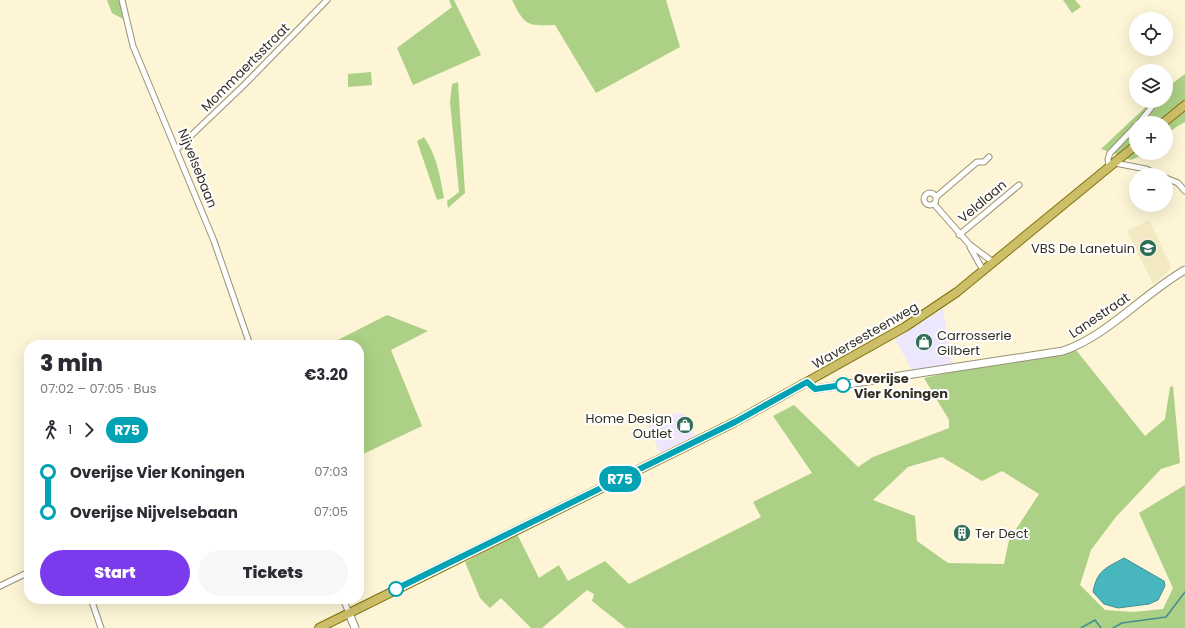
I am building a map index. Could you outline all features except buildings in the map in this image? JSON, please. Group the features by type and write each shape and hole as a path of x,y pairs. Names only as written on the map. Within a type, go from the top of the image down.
{"main road":[{"path":"1172,116 1185,105"},
{"name":"Waversesteenweg","path":"319,628 735,422 925,315 993,262 1129,151"}],"street":[{"name":"Nijvelsebaan","path":"122,0 133,46 214,240 248,340"},
{"name":"Mommaertsstraat","path":"177,149 245,84 327,0"},
{"path":"1145,116 1151,108"},
{"path":"1129,133 1110,153 1108,159 1112,165 1138,168"},
{"name":"Veldlaan","path":"989,157 984,162 977,162 936,196 931,193 927,193 924,196 926,204 934,204 968,244 993,262"},
{"path":"1173,181 1178,183 1185,191"},
{"name":"Veldlaan","path":"959,235 1019,185"},
{"path":"934,204 936,196"},
{"name":"Veldlaan","path":"968,244 983,270"},
{"name":"Lanestraat","path":"807,382 815,389 1062,351 1083,343 1185,270"},
{"path":"0,586 24,574"},
{"path":"93,604 101,628"},
{"path":"345,604 355,628"}],"shaded area":[{"name":"VBS De Lanetuin","path":"1149,220 1171,266 1166,274 1153,284 1127,231"},
{"path":"943,309 952,364 912,370 895,339"},
{"path":"677,413 684,414 695,436 660,453 648,426"}],"green space":[{"path":"107,0 120,0 123,19 112,13"},
{"path":"449,0 454,0 481,55 413,85 397,48 452,7"},
{"path":"512,0 666,0 680,47 596,93 555,25 538,25 528,23 520,15"},
{"path":"1063,0 1075,0 1081,7 1072,13"},
{"path":"371,72 372,85 348,87 348,74"},
{"path":"1185,74 1185,122 1173,129 1173,116 1136,116 1145,108 1173,108 1173,83"},
{"path":"458,82 465,193 448,208 447,201 459,192 450,102 452,84"},
{"path":"1129,123 1129,159 1101,149"},
{"path":"424,137 432,151 441,182 444,198 437,200 417,141"},
{"path":"387,315 428,331 391,350 422,426 364,454 364,340 338,340"},
{"path":"1076,350 1145,436 1165,419 1170,387 1173,386 1180,463 1161,469 1115,518 1091,550 1080,585 1105,610 1133,612 1163,609 1173,588 1139,513 1185,485 1185,628 626,628 592,601 594,594 587,590 542,628 531,628 501,598 490,608 480,598 465,562 517,534 539,578 559,565 568,581 605,561 629,584 761,517 753,502 812,473 773,416 794,405 858,467 873,457 949,428 949,420 924,378 975,367","holes":["942,457 982,481 1002,471 1039,494 1009,540 1004,564 948,563 917,541 915,516 873,500 908,467"]}],"water":[{"path":"1124,558 1164,581 1165,586 1158,600 1149,604 1118,608 1104,604 1093,592 1097,579 1103,570"}],"waterway":[{"path":"1113,628 1122,623 1166,617 1185,592"},
{"path":"1081,628 1095,620 1101,628"}],"bus line":[{"name":"R75","path":"396,589 735,422 807,382 812,388 815,389 843,385"}],"place":[{"name":"VBS De Lanetuin","path":"1148,248"},
{"name":"Carrosserie Gilbert","path":"924,342"},
{"name":"Overijse Vier Koningen","path":"843,385"},
{"name":"Home Design Outlet","path":"685,425"},
{"name":"Ter Dect","path":"962,533"}]}
